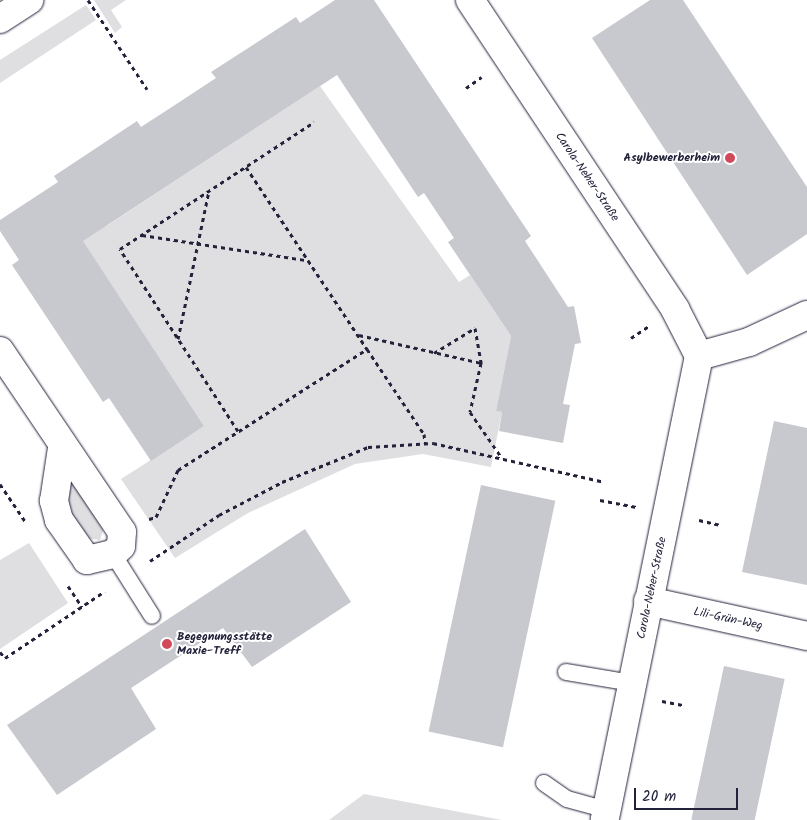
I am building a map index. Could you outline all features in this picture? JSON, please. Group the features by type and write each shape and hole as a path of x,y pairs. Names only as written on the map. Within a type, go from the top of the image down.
{"street":[{"path":"0,19 29,0"},
{"name":"Carola-Neher-Straße","path":"470,0 675,309 699,356 606,815"},
{"path":"699,356 749,342 807,315"},
{"path":"0,352 62,448 122,532 120,566 87,560 75,549 59,520 54,501 62,448"},
{"name":"Lili-Grün-Weg","path":"648,601 807,636"}],"lane":[{"path":"120,566 152,616"},
{"path":"566,672 632,683"},
{"path":"544,783 567,799 606,815"}],"path":[{"path":"88,0 147,89"},
{"path":"238,431 120,249 314,122"},
{"path":"246,167 424,434 425,443"},
{"path":"178,339 209,191"},
{"path":"141,235 307,260"},
{"path":"434,353 475,328 481,362 470,412 502,459"},
{"path":"358,335 481,362"},
{"path":"142,521 156,517 178,470 366,349"},
{"path":"0,652 4,658 120,566 332,458 368,448 425,443 604,482"}],"shaded area":[{"path":"94,0 126,0 111,10 122,27 115,33"},
{"path":"86,5 96,20 0,83 0,60"},
{"path":"320,86 459,282 470,275 511,336 496,411 502,412 491,467 423,454 355,464 248,513 175,558 121,479 204,426 76,231 108,225"},
{"path":"71,474 104,528 100,540 86,538 63,505"},
{"path":"29,543 68,603 0,649 0,560"},
{"path":"364,794 502,820 329,820"}],"building":[{"path":"335,0 374,0 531,236 525,241 568,307 574,306 581,343 575,344 563,404 570,405 563,443 499,431 502,412 496,411 511,336 448,242 454,238 424,193 418,197 337,75 83,241 204,426 151,461 109,398 103,402 12,265 19,260 0,231 0,220 58,182 54,176 137,121 141,127 216,78 211,72 296,17 300,23"},
{"name":"Asylbewerberheim","path":"650,0 683,0 807,187 807,234 747,275 592,38"},
{"path":"774,421 807,428 807,585 742,572"},
{"path":"481,485 555,501 503,747 429,731"},
{"path":"305,529 351,602 252,667 223,628 131,688 156,729 57,795 7,725"},
{"path":"724,666 785,679 755,820 691,820"}],"place":[{"name":"Asylbewerberheim","path":"730,158"},
{"name":"Begegnungsstätte Maxie-Treff","path":"167,644"}]}
